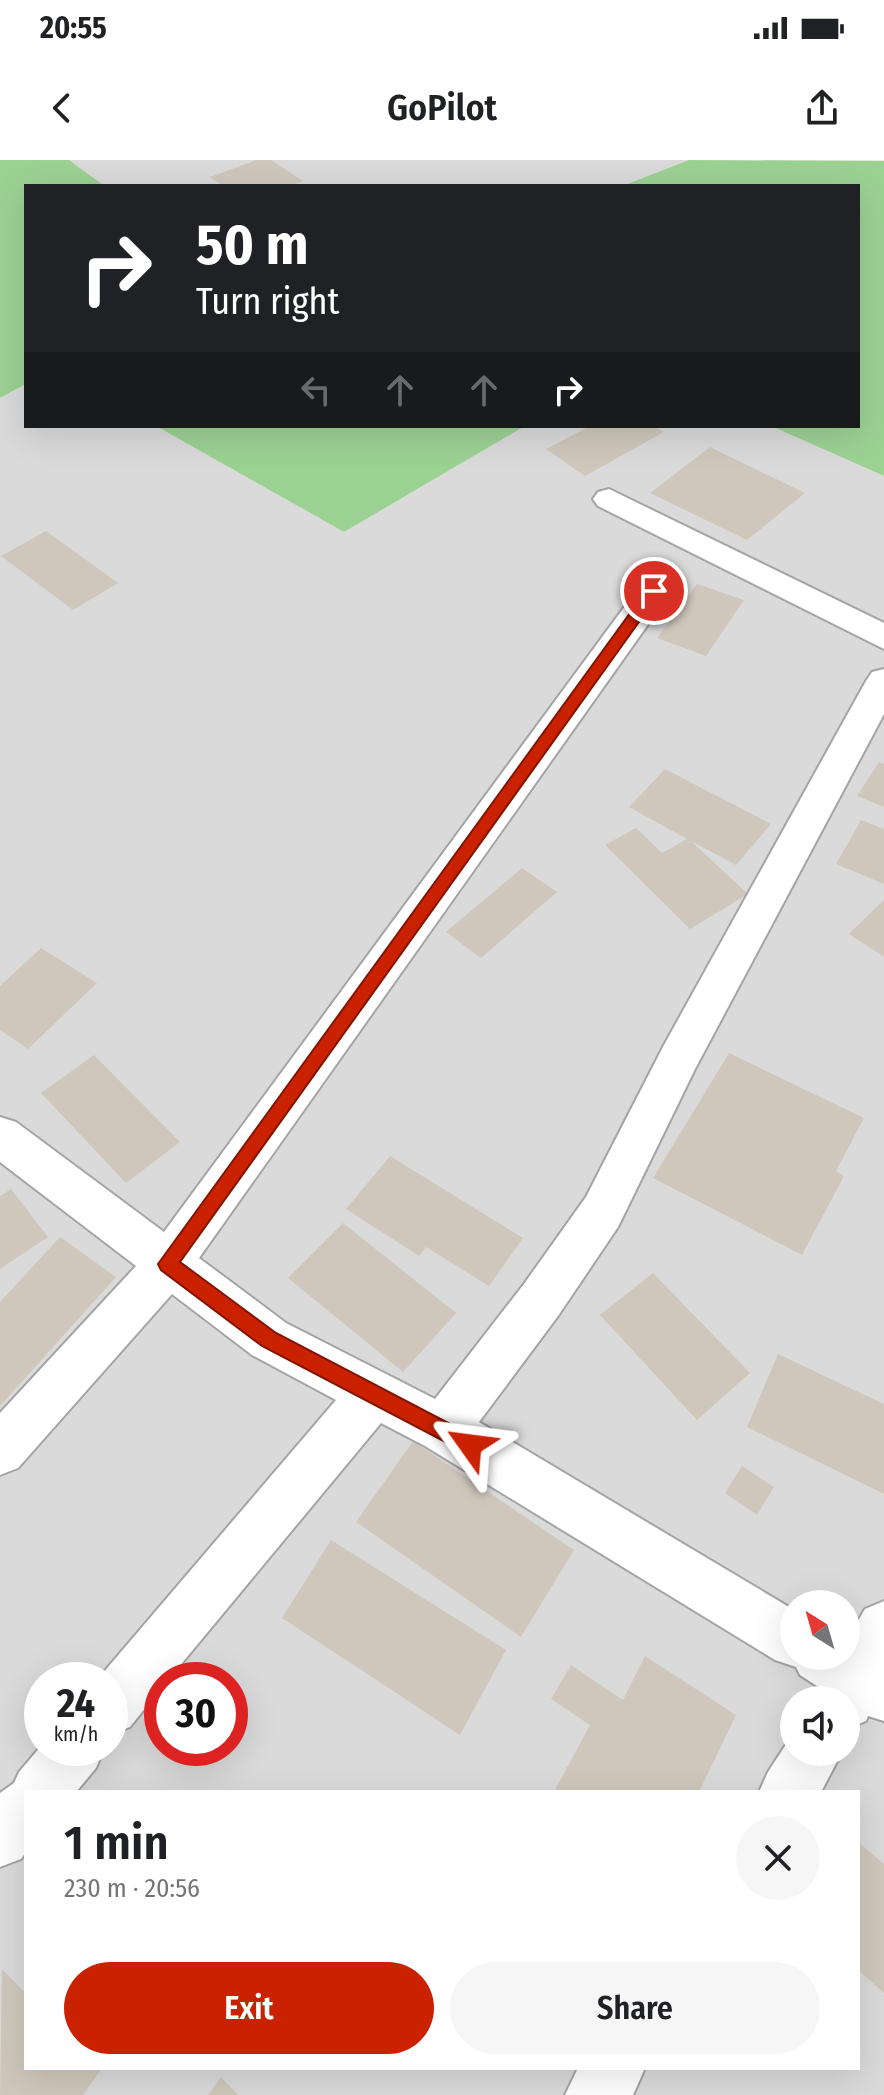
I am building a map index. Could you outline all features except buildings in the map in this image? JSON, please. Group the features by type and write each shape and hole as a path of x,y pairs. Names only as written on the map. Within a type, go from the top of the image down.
{"street":[{"path":"609,499 884,637"},
{"path":"0,1450 168,1264 654,591"},
{"path":"443,1429 541,1300 602,1212 679,1058 884,681"},
{"path":"0,1136 269,1339 443,1429 780,1633"},
{"path":"128,1686 374,1393"},
{"path":"852,1683 884,1628"},
{"path":"41,1790 61,1766"},
{"path":"789,1790 805,1766"},
{"path":"0,1838 24,1809"},
{"path":"597,2095 613,2070"}],"shaded area":[{"path":"69,160 689,160 627,184 102,184"},
{"path":"24,385 24,428 160,428 344,532 522,428 776,428 884,476 884,2095 0,2095 0,398"}],"green space":[{"path":"0,160 69,160 102,184 24,184 24,385 0,398"},
{"path":"689,160 884,161 884,476 776,428 860,428 860,184 627,184"},
{"path":"160,428 522,428 344,532"}],"route":[{"path":"470,1445 269,1339 168,1264 654,591"}]}
